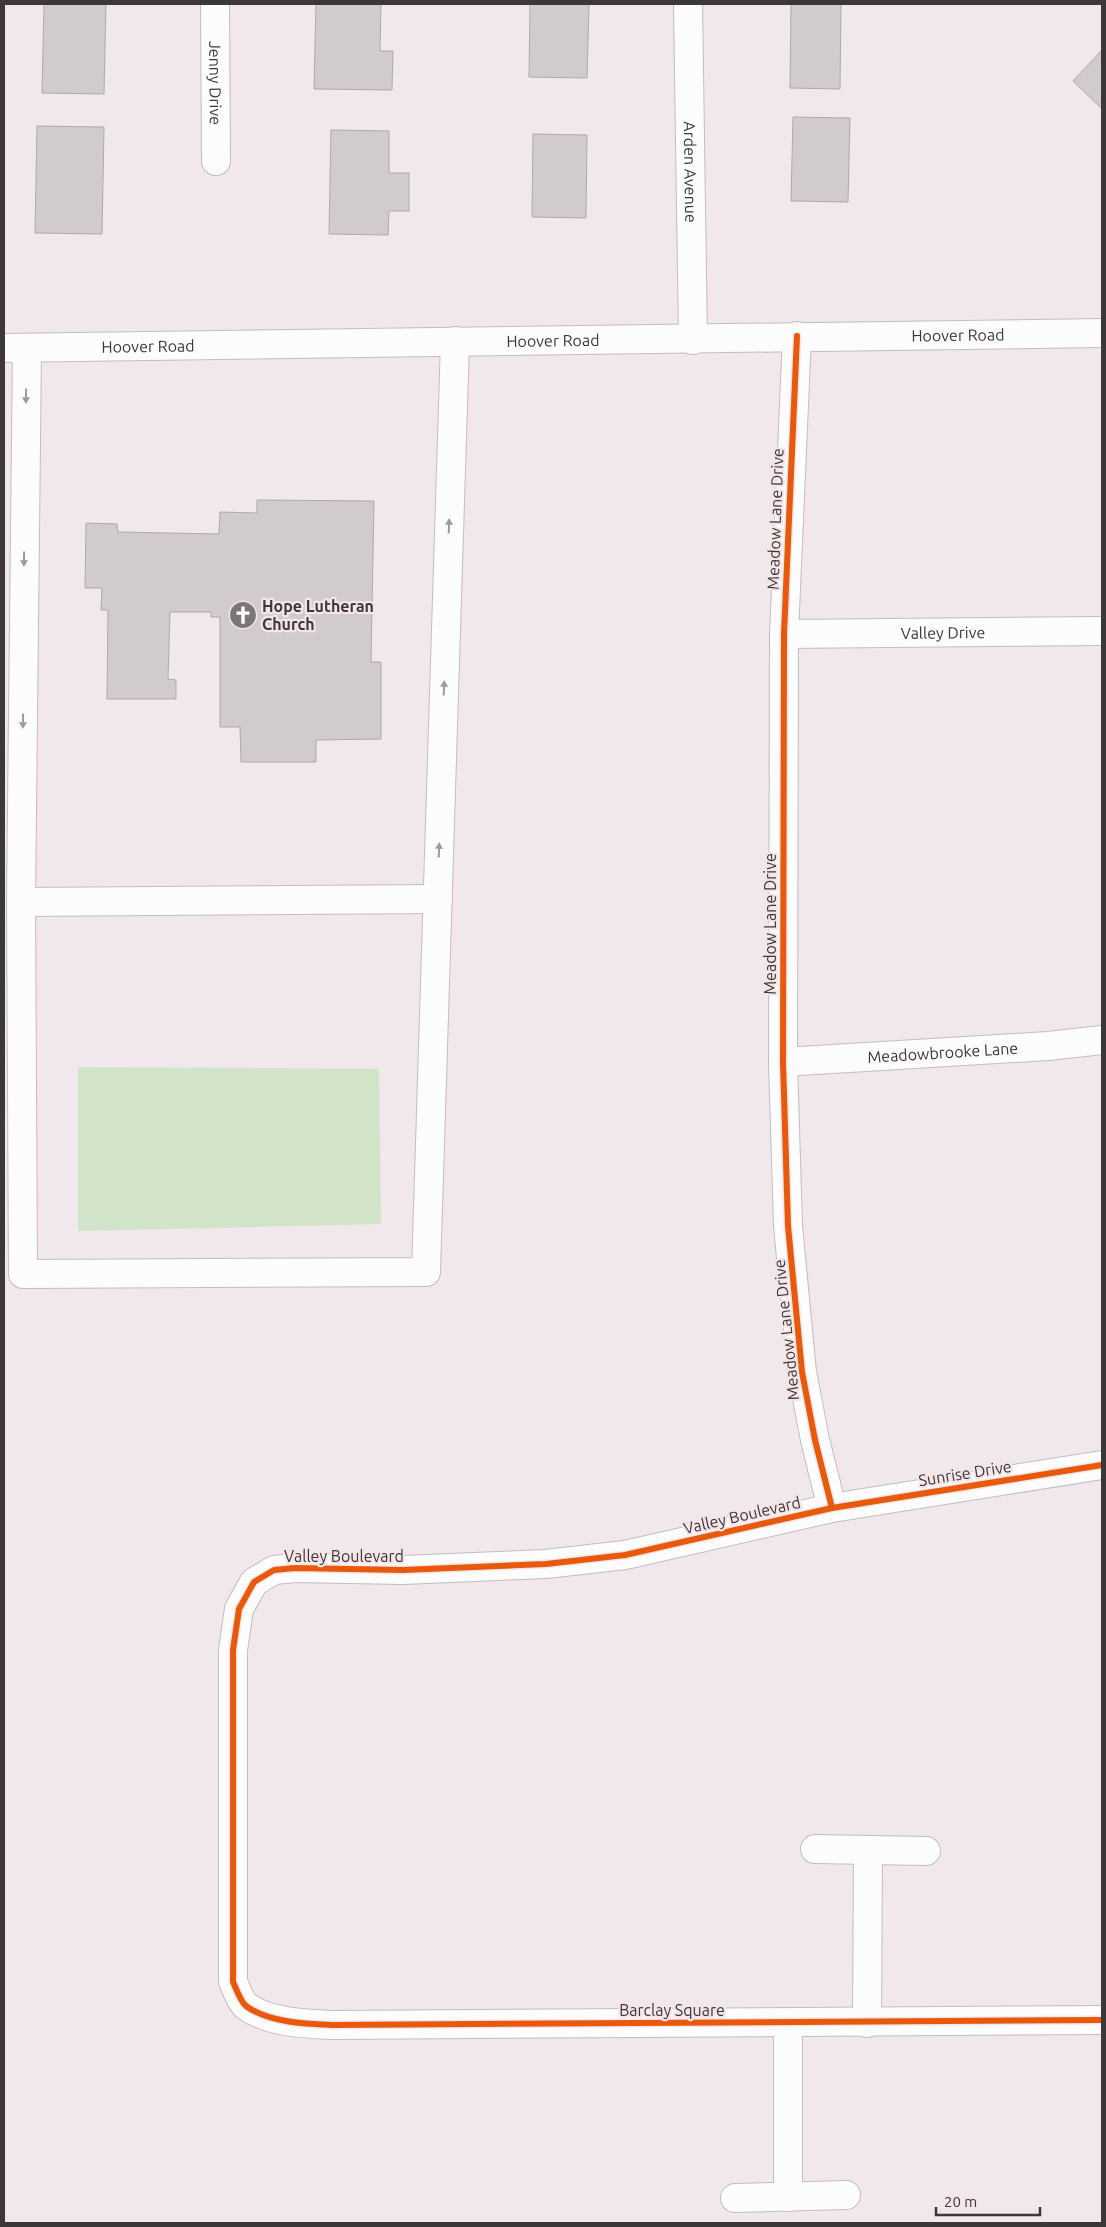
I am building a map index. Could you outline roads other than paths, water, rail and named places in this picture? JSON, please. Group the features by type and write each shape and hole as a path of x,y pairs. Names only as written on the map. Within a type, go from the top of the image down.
{"street":[{"name":"Jenny Drive","path":"215,4 216,161"},
{"name":"Arden Avenue","path":"688,4 693,340"},
{"name":"Hoover Road","path":"15,348 1102,333"},
{"name":"Meadow Lane Drive","path":"797,336 784,634 783,1062 788,1226 802,1372 814,1440 832,1508"},
{"path":"15,348 23,1274 426,1272 455,341"},
{"name":"Valley Drive","path":"784,634 1102,631"},
{"path":"21,902 438,899"},
{"name":"Meadowbrooke Lane","path":"783,1062 1048,1046 1102,1040"},
{"name":"Sunrise Drive","path":"832,1508 1102,1465"},
{"name":"Valley Boulevard","path":"245,2005 233,1982 233,1650 239,1609 254,1582 274,1570 295,1568 403,1570 546,1564 625,1555 832,1508"},
{"path":"816,1849 926,1850"},
{"path":"867,2023 868,1850"},
{"name":"Barclay Square","path":"245,2005 269,2016 295,2023 334,2025 1102,2020"},
{"path":"788,2023 788,2197"},
{"path":"735,2198 846,2195"}],"place":[{"name":"Hope Lutheran Church","path":"243,615"}]}
